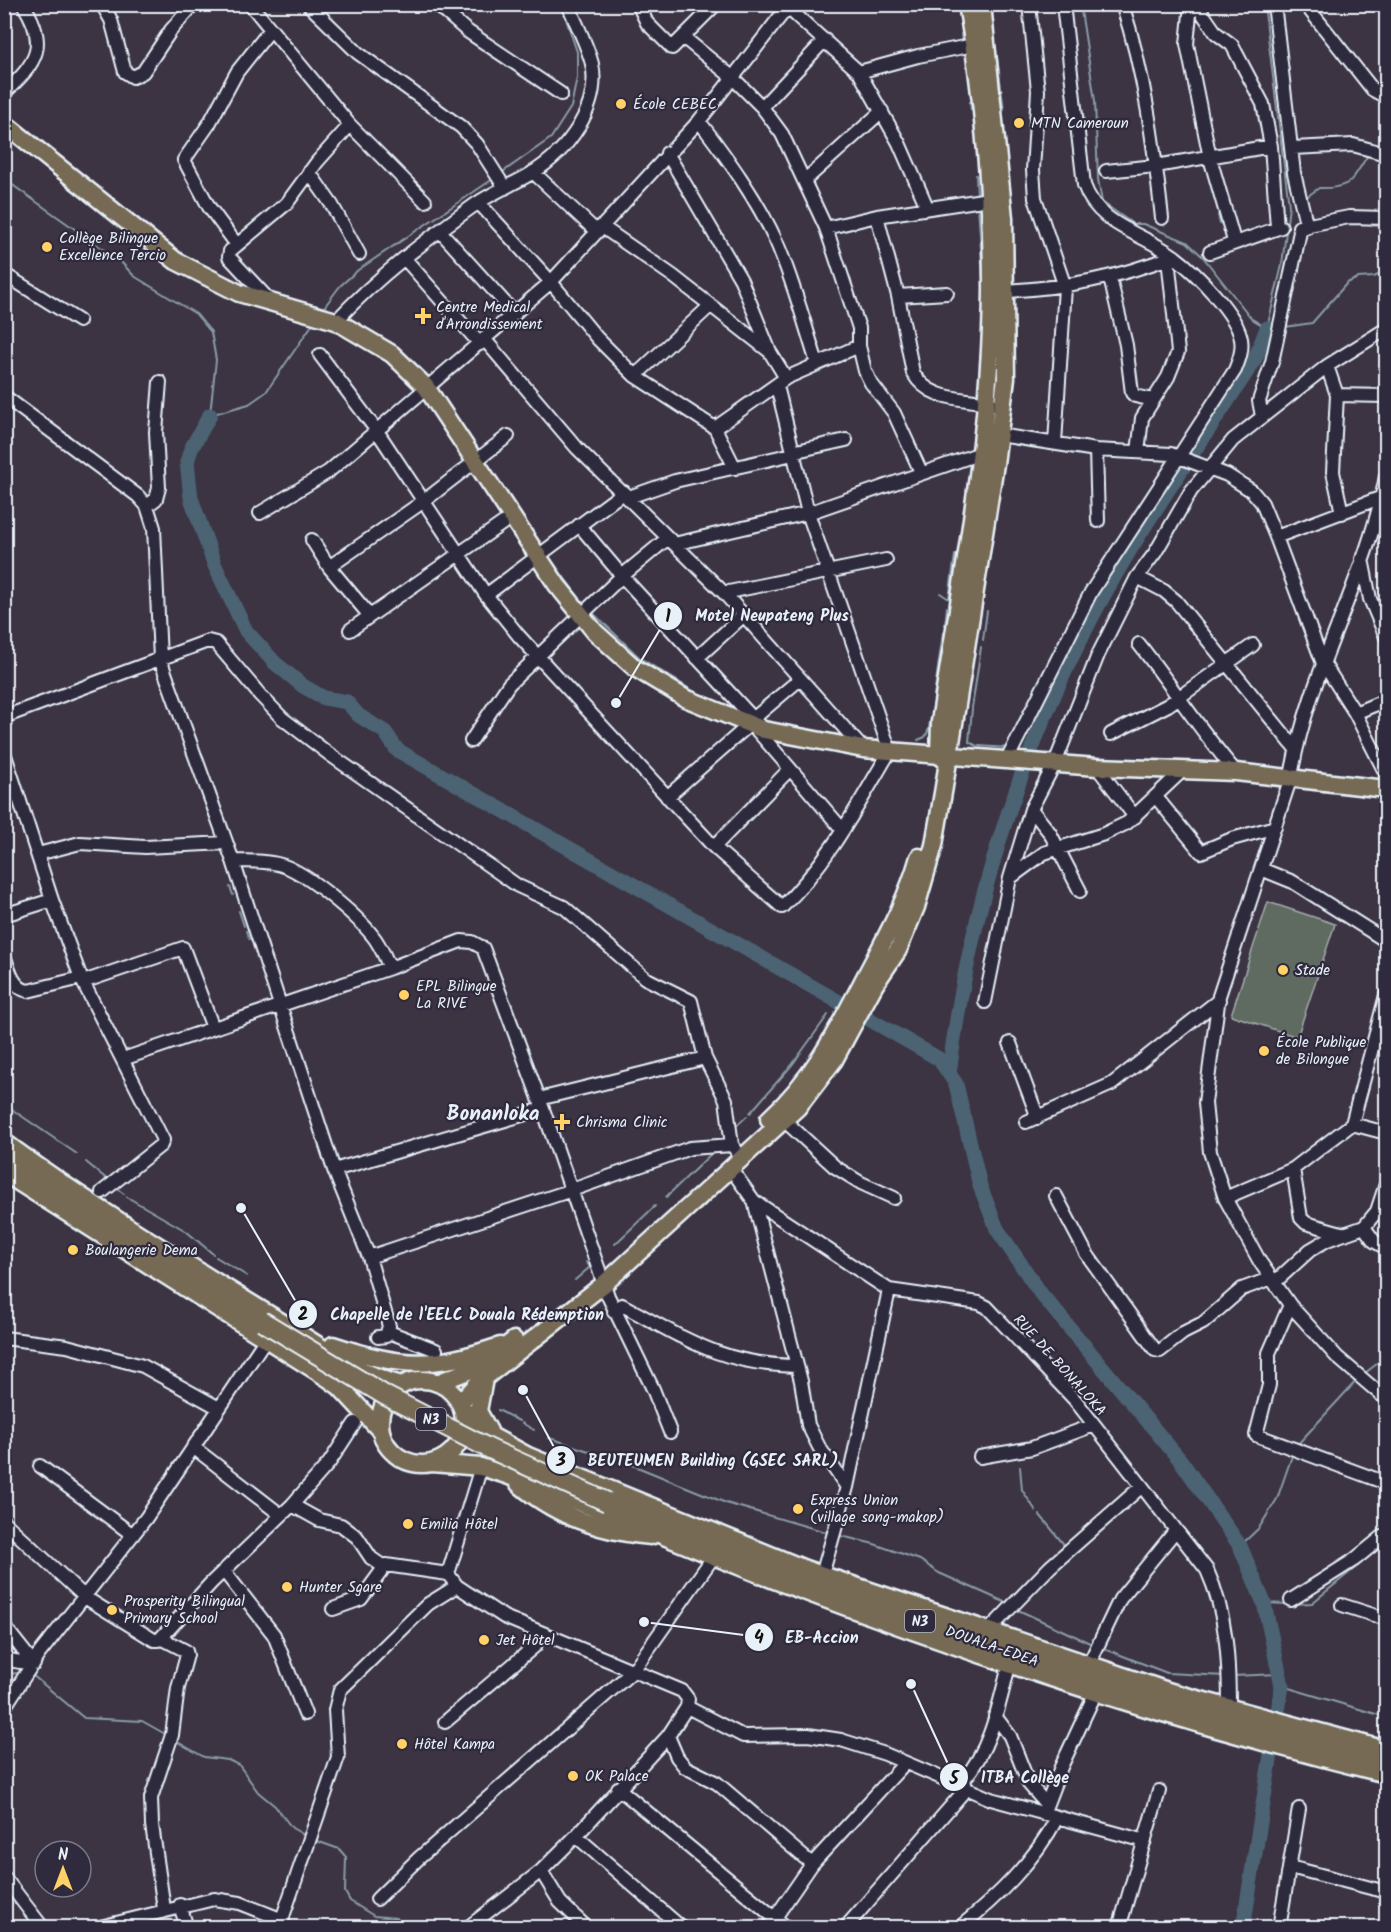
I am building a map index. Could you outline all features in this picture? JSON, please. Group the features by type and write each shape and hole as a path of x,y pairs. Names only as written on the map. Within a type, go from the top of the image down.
{"highway":[{"name":"DOUALA-EDEA","path":"4,1156 91,1217 406,1407 490,1449 607,1502 727,1552 825,1589 1097,1681 1309,1743 1386,1762"}],"main road":[{"path":"944,755 940,722 981,453 992,291 989,199 974,45 967,4"},
{"path":"735,1155 784,1120 822,1079 870,981 885,939 916,868 944,755 999,435 1006,378 1006,291 997,133 982,4"},
{"path":"4,123 176,261 221,286 326,318 386,349 426,387 538,555 606,644 635,668 686,698 756,726 864,749 1097,767 1236,772 1386,789"},
{"path":"432,1464 448,1456 460,1442 464,1425 461,1406 484,1378 602,1279 735,1155 794,1095 843,1033"},
{"path":"4,1142 122,1224 302,1335 368,1373 402,1385"},
{"path":"5,1174 340,1387 379,1429 386,1445 398,1458 415,1464 481,1467 907,1628 1096,1692 1236,1720"},
{"path":"437,1383 481,1366 602,1279"},
{"path":"302,1335 378,1360 415,1364 454,1360 513,1342"},
{"path":"484,1378 478,1411 485,1428 495,1439"},
{"path":"379,1429 384,1403 402,1385 420,1380 437,1383 450,1391 475,1425 495,1439 528,1456 636,1502 822,1575 1089,1664 1236,1720"},
{"path":"1309,1743 1386,1750"},
{"path":"1309,1743 1386,1774"}],"street":[{"path":"4,93 33,63 38,33 23,4"},
{"path":"102,4 111,20 125,72 134,76 143,72 171,30 194,4"},
{"path":"250,4 350,125 425,201"},
{"path":"308,4 358,53 461,127 477,144 505,188"},
{"path":"326,318 478,203 533,172 554,157 570,140 588,107 592,65 568,4"},
{"path":"638,4 647,23 669,48 674,47 716,4"},
{"path":"1029,4 1038,91 1033,170 1035,198 1065,287 1055,443"},
{"path":"1011,760 1091,592 1183,457 1241,356 1241,339 1228,313 1190,270 1105,218 1088,197 1084,185 1063,4"},
{"path":"1122,4 1138,63 1156,166 1162,218"},
{"path":"1191,4 1187,44 1210,158 1234,242"},
{"path":"1196,4 1216,33 1232,45 1254,82 1263,104 1272,146 1279,227 1210,252"},
{"path":"1262,416 1259,401 1274,354 1302,227 1275,4"},
{"path":"1305,4 1373,90 1386,96"},
{"path":"437,5 467,31 561,94"},
{"path":"260,513 311,484 551,282 667,153 699,121 789,6 859,72 882,111 927,207"},
{"path":"237,245 209,207 184,160 209,124 237,72 271,29"},
{"path":"683,37 732,77 762,108 782,134 826,228 859,328 860,346 871,383 894,413 921,472"},
{"path":"762,108 825,40"},
{"path":"859,72 910,58 974,45"},
{"path":"804,181 882,111"},
{"path":"699,121 753,197 775,240 817,363"},
{"path":"272,303 229,257 230,251 287,203 309,172 350,125"},
{"path":"1293,148 1353,145 1386,153"},
{"path":"1106,171 1210,158 1272,146"},
{"path":"320,355 376,430 486,595 537,656 714,847 782,907 816,869 843,830 890,751 827,574 808,513 793,453 782,382 741,280 667,153"},
{"path":"309,172 332,205 359,254"},
{"path":"533,172 599,229 711,306 770,352"},
{"path":"826,228 927,207 989,199"},
{"path":"478,203 551,282 597,338 635,376 715,428 735,468"},
{"path":"878,216 898,296 913,374 920,384 942,397 1002,407"},
{"path":"1302,227 1349,217 1386,218"},
{"path":"440,231 515,314"},
{"path":"1006,291 1065,287 1110,278 1171,257"},
{"path":"1138,452 1142,418 1168,377 1178,352 1171,257"},
{"path":"405,259 569,440 724,593 864,749"},
{"path":"4,274 79,321"},
{"path":"1110,278 1126,345 1132,393 1153,400"},
{"path":"898,296 947,293"},
{"path":"635,376 711,306"},
{"path":"984,1002 1010,878 1032,809 1049,763 1098,655 1137,577 1155,553 1206,467 1233,440 1327,366 1386,329"},
{"path":"715,428 782,382 817,363 860,346"},
{"path":"1327,366 1337,395 1333,464 1341,513"},
{"path":"147,506 156,499 159,488 156,432 160,382"},
{"path":"1337,395 1386,396"},
{"path":"4,396 138,496 152,516 158,567 160,658 233,861 334,1170 369,1257 384,1334 436,1350"},
{"path":"999,435 1096,450 1183,457 1240,482 1252,491 1262,503 1322,661 1355,713 1386,774"},
{"path":"329,567 424,501 508,436"},
{"path":"486,595 579,525 626,494 846,440"},
{"path":"1096,450 1098,521"},
{"path":"471,741 503,692 537,656 622,576 671,541 808,513 981,453"},
{"path":"1386,476 1384,496 1322,661 1295,748 1290,777 1219,1000 1205,1116 1211,1158 1225,1198 1260,1262 1290,1305 1338,1357 1386,1399"},
{"path":"1276,537 1384,496"},
{"path":"350,630 513,516"},
{"path":"579,525 756,726 843,830"},
{"path":"312,540 329,567 370,616"},
{"path":"1362,559 1367,588 1386,637"},
{"path":"724,593 827,574 886,560"},
{"path":"1137,577 1170,596 1295,748"},
{"path":"697,658 744,615"},
{"path":"4,717 208,641 216,643 282,718 329,754 510,881 564,907 645,978 691,1001 705,1058 726,1100 735,1155 690,1148 569,1191 369,1257"},
{"path":"1139,644 1180,697 1212,745 1236,772"},
{"path":"1111,734 1180,697 1253,645"},
{"path":"667,797 756,726 800,679"},
{"path":"1355,713 1386,700"},
{"path":"4,752 52,900 82,980 163,1143 102,1192"},
{"path":"1097,767 1135,817"},
{"path":"714,847 790,769"},
{"path":"1010,878 1044,853 1104,834 1135,817 1182,771"},
{"path":"1156,797 1201,852 1232,839 1275,826"},
{"path":"1032,809 1058,847 1080,891"},
{"path":"38,854 80,843 145,847 226,843"},
{"path":"233,861 271,863 298,873 336,900 372,935 390,968"},
{"path":"1261,868 1293,882 1386,941"},
{"path":"4,915 52,900"},
{"path":"123,1059 390,968 460,941 472,942 483,948 614,1312 653,1389 670,1432"},
{"path":"4,955 15,985 21,990 28,991 82,980 183,948 213,1028"},
{"path":"1225,1198 1293,1169 1352,1124 1386,995"},
{"path":"1026,1122 1112,1084 1219,1000"},
{"path":"1010,1043 1038,1118"},
{"path":"334,1170 541,1104 705,1058"},
{"path":"784,1120 835,1167 861,1183 894,1198"},
{"path":"1352,1124 1386,1133"},
{"name":"RUE DE BONALOKA","path":"735,1155 754,1201 889,1290 979,1303 987,1307 1075,1400 1200,1560 1213,1584 1227,1643 1236,1720"},
{"path":"1293,1169 1301,1218 1306,1223 1345,1234"},
{"path":"1056,1196 1086,1253 1155,1350 1160,1351 1183,1333 1203,1323 1242,1289 1274,1280 1310,1250 1327,1240 1364,1227 1371,1221 1385,1192"},
{"path":"754,1201 812,1433 847,1487"},
{"path":"1364,1227 1374,1241 1386,1248"},
{"path":"822,1575 847,1487 889,1290"},
{"path":"614,1312 622,1305 723,1356 747,1363 797,1366"},
{"path":"1290,1305 1269,1353 1269,1385 1257,1437 1386,1483"},
{"path":"4,1338 67,1346 143,1366 219,1408"},
{"path":"4,1708 30,1666 86,1598 133,1535 266,1340"},
{"path":"163,1639 224,1571 292,1505 329,1463 355,1423"},
{"path":"980,1457 1040,1446 1094,1425"},
{"path":"193,1447 281,1515"},
{"path":"40,1466 133,1535"},
{"path":"448,1574 481,1467"},
{"path":"989,1630 1050,1567 1142,1486"},
{"path":"292,1505 319,1520 341,1525 357,1537 371,1558 384,1567"},
{"path":"4,1522 86,1598 153,1640 163,1639 186,1651 187,1655 178,1688 171,1741 151,1798 152,1825 164,1909"},
{"path":"1089,1664 1120,1599 1176,1530"},
{"path":"1291,1600 1354,1560 1386,1534"},
{"path":"377,1899 419,1858 632,1672 714,1556"},
{"path":"333,1609 361,1599 384,1567 390,1565 448,1574 457,1586 483,1605 632,1672 682,1691 688,1699 687,1707 668,1736 576,1836 541,1871 467,1928"},
{"path":"224,1571 274,1635 305,1714"},
{"path":"96,1928 180,1905 227,1899 281,1924 338,1757 335,1710 340,1690 428,1604 457,1586"},
{"path":"1342,1605 1386,1619"},
{"path":"4,1626 30,1666"},
{"path":"445,1722 535,1646 540,1632"},
{"path":"4,1659 30,1666"},
{"path":"966,1789 964,1779 979,1759 995,1716 1010,1662"},
{"path":"1044,1809 1096,1692"},
{"path":"687,1707 743,1736 808,1736 841,1740 905,1763 966,1789 1044,1809 1057,1818 1144,1841"},
{"path":"995,1716 1010,1736 1029,1784 1044,1809"},
{"path":"668,1736 677,1757 685,1767 717,1783 812,1864"},
{"path":"772,1923 812,1864 905,1763"},
{"path":"618,1788 772,1923 786,1928"},
{"path":"845,1928 966,1789"},
{"path":"1119,1928 1159,1791"},
{"path":"1279,1928 1299,1809"},
{"path":"959,1928 989,1904 1035,1854 1057,1818"},
{"path":"576,1836 682,1928"},
{"path":"1290,1868 1386,1892"},
{"path":"541,1871 560,1902 587,1928"},
{"path":"4,1877 43,1928"},
{"path":"180,1905 187,1928"}],"green space":[{"name":"Stade","path":"1268,902 1335,924 1297,1037 1231,1015"}],"waterway":[{"path":"500,174 551,138 571,107 577,77 577,52 561,4"},
{"path":"1080,4 1095,101 1098,179 1102,202 1133,224 1143,224 1187,242 1203,257 1252,319 1267,328 1276,328"},
{"path":"1264,4 1289,206 1282,265 1267,328"},
{"path":"961,34 962,42"},
{"path":"994,35 1004,110"},
{"path":"970,102 971,110"},
{"path":"1305,198 1319,188 1338,187 1349,182 1368,155"},
{"path":"976,175 977,196"},
{"path":"4,179 120,261 134,276 196,314 211,332 216,360 210,414"},
{"path":"322,310 340,286 358,270 493,179"},
{"path":"978,205 984,295"},
{"path":"1218,215 1220,224"},
{"path":"1285,327 1312,323 1347,283 1358,278 1374,277 1386,271"},
{"path":"210,415 249,404 266,392 314,322"},
{"path":"949,1074 972,941 1009,810 1032,747 1088,624 1121,565 1255,359 1267,328"},
{"path":"210,415 191,449 187,462 191,498 215,566 246,631 275,663 303,686 324,698 347,702 358,715 385,732 397,750 939,1059 956,1084 980,1186 997,1229 1041,1294 1181,1461 1240,1546 1264,1603 1282,1686 1243,1928"},
{"path":"960,546 969,482"},
{"path":"598,504 614,491"},
{"path":"940,593 949,599 955,555"},
{"path":"552,561 584,604"},
{"path":"945,625 947,607"},
{"path":"591,611 640,658 700,695"},
{"path":"983,640 987,611"},
{"path":"934,696 943,633"},
{"path":"972,708 981,647"},
{"path":"969,742 972,709"},
{"path":"929,727 931,718"},
{"path":"918,740 925,737 929,729"},
{"path":"860,739 868,740"},
{"path":"969,742 977,746"},
{"path":"979,746 1009,748"},
{"path":"1024,752 1033,753"},
{"path":"1046,754 1053,755"},
{"path":"1073,757 1094,758"},
{"path":"230,887 233,895"},
{"path":"239,911 244,926"},
{"path":"246,931 249,939"},
{"path":"792,1065 828,1015"},
{"path":"750,1113 791,1066"},
{"path":"4,1104 77,1154"},
{"path":"733,1129 747,1116"},
{"path":"666,1197 714,1151"},
{"path":"86,1162 109,1181"},
{"path":"116,1188 124,1194"},
{"path":"127,1197 186,1231 213,1254"},
{"path":"567,1200 570,1208"},
{"path":"700,1210 706,1204"},
{"path":"615,1244 655,1206"},
{"path":"665,1240 691,1217"},
{"path":"576,1223 579,1233"},
{"path":"216,1257 247,1276"},
{"path":"575,1280 590,1267 586,1262"},
{"path":"1365,1373 1386,1357"},
{"path":"1297,1445 1358,1379"},
{"path":"498,1410 519,1421"},
{"path":"522,1423 534,1430"},
{"path":"549,1438 610,1456 726,1503 829,1533"},
{"path":"1240,1546 1259,1528 1277,1499 1293,1453"},
{"path":"1020,1467 1022,1490 1036,1511"},
{"path":"1040,1515 1066,1547"},
{"path":"837,1535 874,1544 920,1560 939,1573 1009,1604"},
{"path":"1294,1604 1312,1603 1386,1543"},
{"path":"1264,1603 1288,1604"},
{"path":"1016,1609 1092,1644"},
{"path":"1100,1647 1167,1673 1225,1676"},
{"path":"4,1674 20,1673"},
{"path":"31,1674 84,1718 142,1721 167,1735"},
{"path":"1233,1676 1280,1674"},
{"path":"1282,1686 1386,1717"},
{"path":"174,1740 204,1757 228,1760 239,1765 258,1792 275,1806 292,1828 306,1836"},
{"path":"314,1840 339,1849 346,1857 345,1892 350,1901 374,1916 397,1918 405,1928"}],"place":[{"name":"École CEBEC","path":"621,104"},
{"name":"MTN Cameroun","path":"1019,123"},
{"name":"Collège Bilingue Excellence Tercio","path":"47,247"},
{"name":"Centre Medical d'Arrondissement","path":"423,316"},
{"name":"Motel Neupateng Plus","path":"616,703"},
{"name":"Stade","path":"1283,970"},
{"name":"EPL Bilingue La RIVE","path":"404,995"},
{"name":"École Publique de Bilongue","path":"1264,1051"},
{"name":"Chrisma Clinic","path":"562,1122"},
{"name":"Chapelle de l'EELC Douala Rédemption","path":"241,1208"},
{"name":"Boulangerie Dema","path":"73,1250"},
{"name":"BEUTEUMEN Building (GSEC SARL)","path":"523,1390"},
{"name":"Express Union (village song-makop)","path":"798,1509"},
{"name":"Emilia Hôtel","path":"408,1524"},
{"name":"Hunter Sgare","path":"287,1587"},
{"name":"Prosperity Bilingual Primary School","path":"112,1610"},
{"name":"EB-Accion","path":"644,1622"},
{"name":"Jet Hôtel","path":"484,1640"},
{"name":"ITBA Collège","path":"911,1684"},
{"name":"Hôtel Kampa","path":"402,1744"},
{"name":"OK Palace","path":"573,1776"}],"district":[{"name":"Bonanloka","path":"493,1113"}]}
